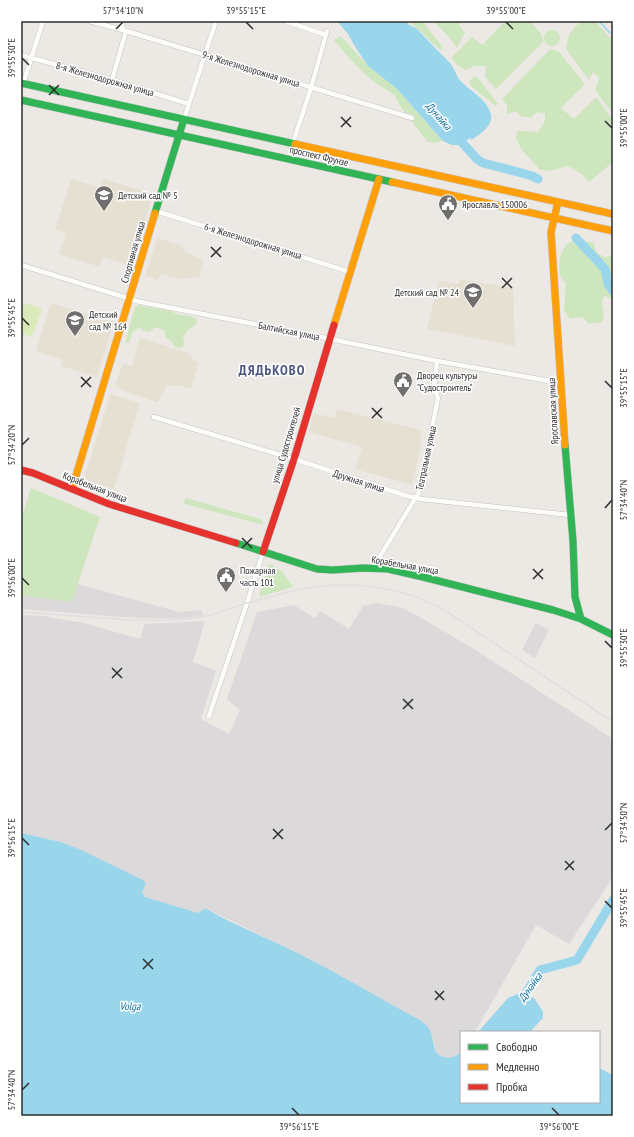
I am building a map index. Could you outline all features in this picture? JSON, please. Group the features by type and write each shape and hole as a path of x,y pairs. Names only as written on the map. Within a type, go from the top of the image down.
{"street":[{"path":"22,83 42,21"},
{"name":"9-я Железнодорожная улица","path":"89,21 125,30 412,118"},
{"path":"112,80 125,30 121,21"},
{"name":"Спортивная улица","path":"72,489 164,189 179,135 216,21"},
{"path":"285,21 327,33 312,88 293,144"},
{"name":"8-я Железнодорожная улица","path":"21,55 112,80 189,104"},
{"name":"проспект Фрунзе","path":"22,83 613,214"},
{"name":"проспект Фрунзе","path":"21,100 613,231"},
{"name":"улица Судостроителей","path":"209,716 294,459 379,179"},
{"name":"Ярославская улица","path":"558,202 551,232 575,597 581,619"},
{"name":"6-я Железнодорожная улица","path":"156,211 350,272"},
{"name":"Балтийская улица","path":"21,264 143,303 330,338 437,361 561,383"},
{"name":"Театральная улица","path":"373,568 419,492 438,398 434,388 437,361"},
{"name":"Дружная улица","path":"154,417 294,459 407,496 570,515"},
{"name":"Корабельная улица","path":"21,470 109,504 310,567 324,570 373,568 427,578 553,610 581,619 613,636"}],"shaded area":[{"name":"Детский сад № 5","path":"71,179 100,188 103,179 153,194 131,266 103,257 100,267 59,254 66,233 55,230"},
{"path":"157,238 181,245 185,252 204,260 199,277 180,279 160,274 158,280 145,276"},
{"name":"Детский сад № 24","path":"460,279 513,288 515,346 427,329 439,281 458,284"},
{"name":"Детский сад № 164","path":"51,303 114,322 97,377 61,366 63,360 36,351"},
{"path":"140,338 188,353 194,360 199,362 191,389 179,385 166,386 163,394 157,402 126,392 115,385 123,364 132,366"},
{"path":"110,394 140,403 114,489 84,479"},
{"path":"337,409 421,430 421,448 412,485 355,469 362,447 309,432 314,413 334,418"},
{"path":"78,584 179,612 201,610 203,615 178,619 123,617 21,609 21,595 72,602"},
{"path":"377,603 404,608 474,649 613,739 613,877 569,944 536,925 476,1031 460,1031 460,1053 451,1058 444,1057 436,1053 433,1037 425,1025 339,975 205,908 198,913 145,897 142,893 146,884 143,880 61,842 21,833 21,615 43,616 84,623 140,639 145,624 205,621 193,662 216,671 201,719 229,734 240,710 227,699 257,612 294,605 315,618 320,611 349,629 363,606"},
{"path":"536,623 549,630 535,658 522,650"}],"green space":[{"path":"409,21 422,21 442,46 441,51"},
{"path":"433,21 463,21 459,25 465,33 457,48 448,36"},
{"path":"505,21 530,21 542,35 543,42 496,89 485,77 486,66 475,66 466,70 457,65 451,58 472,37 482,45"},
{"path":"583,21 595,21 613,41 613,114 595,90 599,78 593,72 589,80 566,49 570,33"},
{"path":"552,30 559,35 560,38 555,45 552,46 545,41 544,38 549,31"},
{"path":"341,36 368,66 397,89 443,141 434,143 428,142 400,106 394,95 370,79 334,40"},
{"path":"550,49 558,51 585,84 561,108 574,119 596,97 613,120 613,162 589,182 582,174 568,166 550,171 539,169 522,150 516,139 517,131 538,132 545,120 545,114 538,112 531,117 522,117 516,111 507,114 507,105 502,99"},
{"path":"475,76 498,104 496,106 471,86 469,81"},
{"path":"570,242 593,242 597,253 605,257 613,256 613,305 610,298 604,296 602,304 604,315 602,322 589,324 582,317 570,319 564,311 566,283 560,275 559,266 562,252"},
{"path":"24,303 42,308 32,337 21,333 21,313"},
{"path":"136,305 191,316 197,320 196,325 189,329 183,336 185,344 182,348 175,347 171,341 166,338 164,330 156,327 149,332 143,331 140,327 133,332 129,342 125,343"},
{"path":"31,488 100,517 72,602 21,595 21,520"},
{"path":"186,498 260,519 263,522 263,525 185,504 184,502"},
{"path":"269,564 282,571 293,587 259,597"}],"water":[{"path":"337,21 406,21 409,25 416,28 450,63 459,79 486,104 491,115 488,126 471,140 470,138 467,140 465,145 452,145 443,141 397,89 368,66 348,34"},
{"name":"Volga","path":"21,833 61,842 79,849 143,880 146,884 142,893 145,897 198,913 205,908 234,924 315,962 418,1019 426,1025 431,1032 437,1053 443,1057 450,1058 460,1053 460,1103 600,1103 600,1068 613,1075 613,1116 21,1116"},
{"path":"520,993 526,994 535,999 543,1012 543,1018 531,1031 479,1031 508,998"}],"waterway":[{"path":"599,21 610,33"},
{"name":"Дунайка","path":"457,137 477,159 483,163 532,176 538,179"},
{"name":"Дунайка","path":"576,238 605,269 608,284 613,291"},
{"name":"Дунайка","path":"520,1003 540,970 577,960 613,900"}],"railway":[{"path":"21,612 129,620 183,620 211,615 247,603 299,589 332,585 360,585 391,590 414,596 441,608 613,722"}],"traffic: fast":[{"path":"21,83 295,144"},
{"path":"21,100 392,182"},
{"path":"155,213 184,119"},
{"path":"565,445 573,541 575,597 581,619"},
{"path":"236,543 317,569 388,569 423,577 553,610 581,619 613,635"}],"traffic: slow":[{"path":"295,144 613,214"},
{"path":"334,325 379,179"},
{"path":"392,182 613,231"},
{"path":"558,202 551,232 565,445"},
{"path":"72,489 155,213"}],"traffic: jam":[{"path":"263,552 294,459 334,325"},
{"path":"21,470 33,473 109,504 236,543"}],"place":[{"name":"Детский сад № 5","path":"104,212"},
{"name":"Ярославль 150006","path":"448,221"},
{"name":"Детский сад № 24","path":"473,309"},
{"name":"Детский сад № 164","path":"75,337"},
{"name":"Дворец культуры \"Судостроитель\"","path":"403,398"},
{"name":"Пожарная часть 101","path":"226,593"}],"district":[{"name":"ДЯДЬКОВО","path":"272,370"}]}
